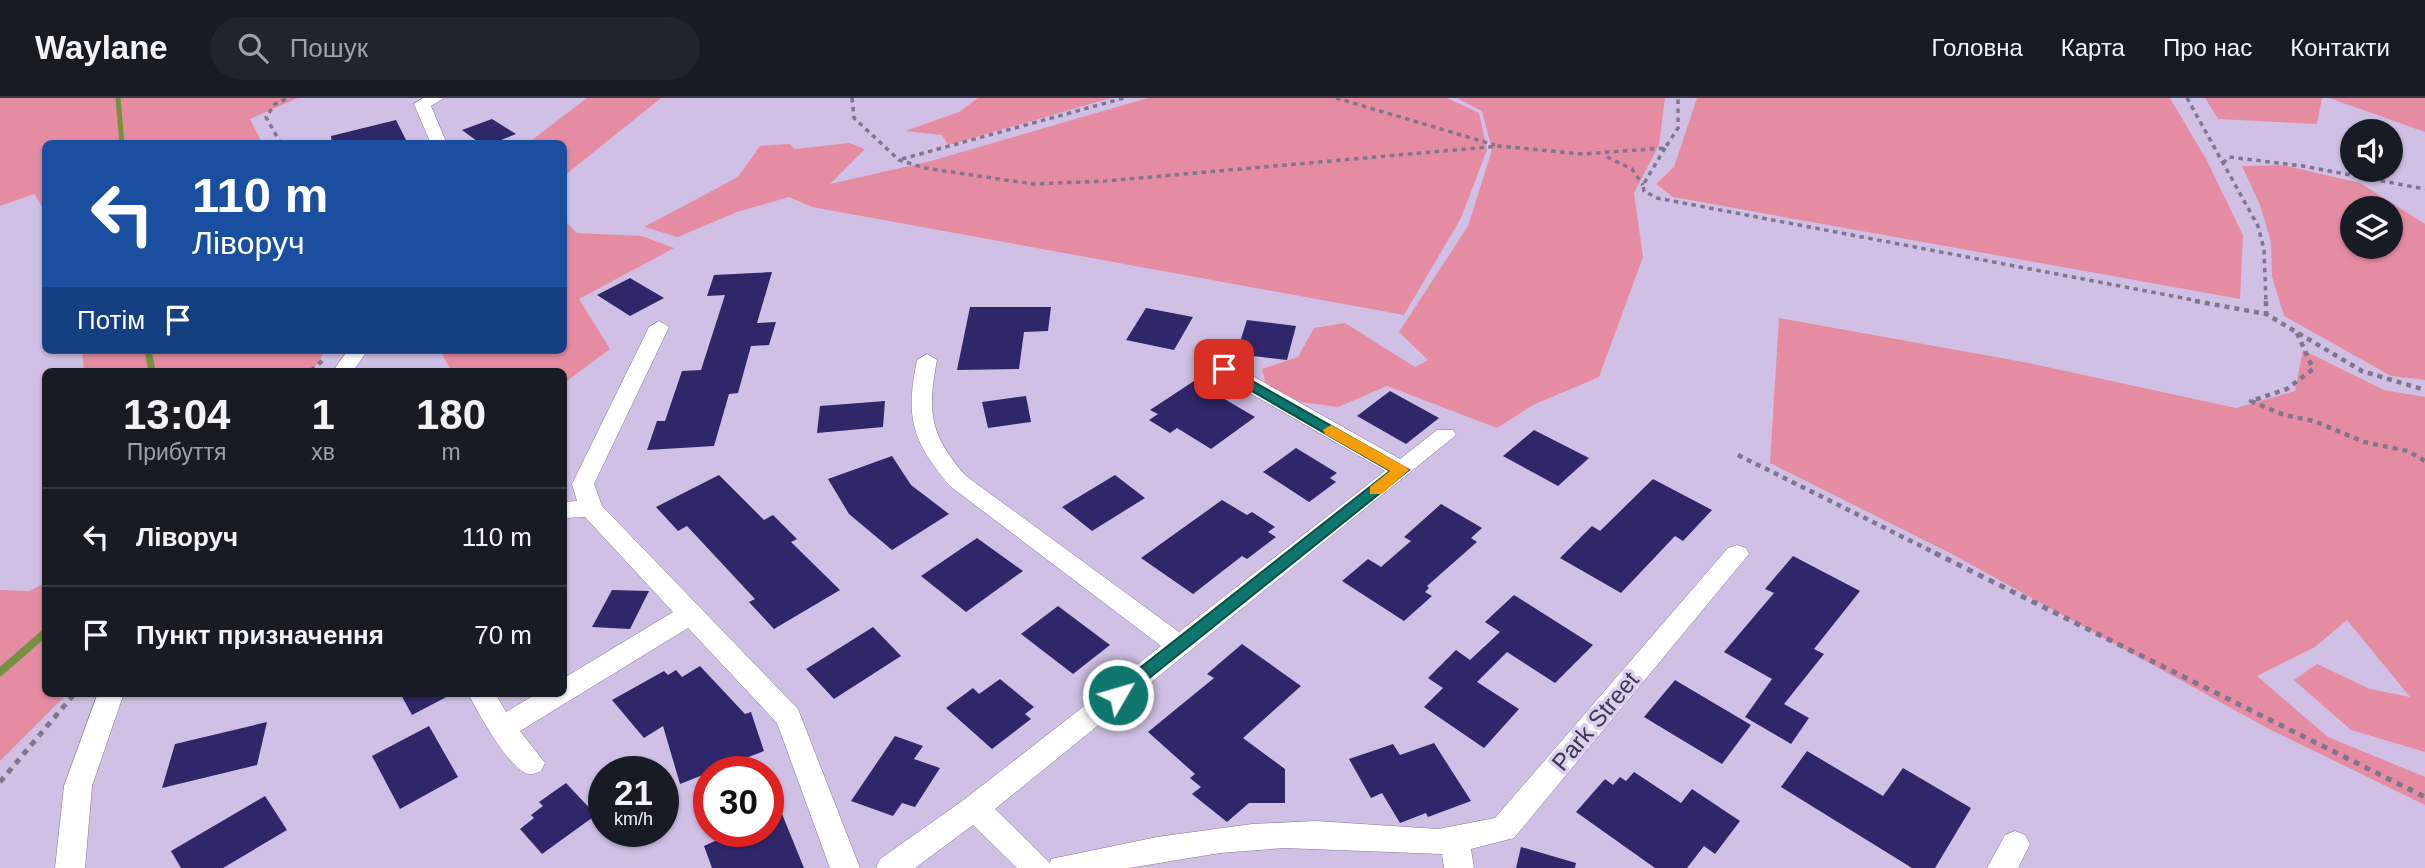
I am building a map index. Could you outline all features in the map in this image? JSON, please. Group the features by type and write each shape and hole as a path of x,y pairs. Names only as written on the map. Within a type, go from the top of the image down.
{"street":[{"path":"436,98 422,104 437,140"},
{"path":"659,327 583,484 591,509 788,717 845,868"},
{"path":"927,360 921,386 922,433 942,464 958,481 1180,647"},
{"path":"1224,369 1401,470"},
{"path":"891,868 975,808 1446,435"},
{"path":"567,510 591,509"},
{"name":"Park Street","path":"1062,868 1214,840 1318,834 1424,844 1457,854 1504,829 1737,554"},
{"path":"567,689 690,614"},
{"path":"70,868 78,786 110,697"},
{"path":"483,697 502,728 531,762"},
{"path":"502,728 554,697"},
{"path":"975,808 1037,868"}],"path":[{"path":"279,140 267,117 275,104 288,98"},
{"path":"852,98 854,118 873,139 899,160 925,168 1033,184 1106,181 1499,146"},
{"path":"899,160 1124,98"},
{"path":"1336,98 1499,146 1537,153 1607,157 1665,148"},
{"path":"1643,185 1678,128 1678,98"},
{"path":"2187,98 2242,194 2261,237 2265,259 2266,314"},
{"path":"1607,157 1632,169 1644,191 1657,198 2266,314 2389,383 2425,390"},
{"path":"2223,163 2230,157 2303,166 2425,189"},
{"path":"2297,332 2313,369 2287,389 2251,401 2284,415 2314,421 2364,442 2408,451 2425,461"},
{"path":"314,368 329,354"},
{"path":"1738,455 2425,797"},
{"path":"0,782 72,697"}],"shaded area":[{"path":"0,98 298,98 250,119 260,140 42,140 42,206 34,194 0,206"},
{"path":"587,98 661,98 567,174 567,140 532,140"},
{"path":"978,98 1111,98 948,145 942,135 905,131 959,112"},
{"path":"1148,98 1447,98 1479,113 1487,150 1461,218 1404,315 812,207 789,197 737,212 678,237 644,227 738,177 760,146 790,144 795,149 849,143 865,149 830,184 931,161"},
{"path":"1457,98 1665,98 1659,145 1634,193 1643,257 1599,377 1533,405 1497,428 1387,386 1338,407 1301,402 1266,385 1262,369 1298,357 1314,328 1345,323 1415,367 1428,360 1399,332 1468,226 1492,150 1482,111"},
{"path":"1697,98 2170,98 2206,159 2243,235 2240,299 1673,197 1656,184 1674,167"},
{"path":"2205,98 2322,98 2317,124 2218,119"},
{"path":"2329,98 2425,98 2425,132 2403,124 2403,119 2388,119"},
{"path":"2283,165 2340,178 2340,182 2360,183 2381,196 2340,196 2340,259 2403,259 2403,210 2425,224 2425,380 2391,376 2284,316 2272,277 2271,242 2260,205 2242,166"},
{"path":"567,223 577,233 642,236 674,248 579,299 610,349 567,381 567,368 450,368 441,354 567,354"},
{"path":"1779,318 2029,363 2236,408 2295,391 2303,350 2384,390 2425,397 2425,752 2351,730 2294,680 2317,664 2370,689 2410,697 2347,620 2315,647 2257,676 2328,737 2425,777 2425,805 2269,729 1952,554 1770,463"},
{"path":"82,354 323,354 314,368 84,368"},
{"path":"42,584 42,697 64,697 0,761 0,590 29,591"}],"building":[{"path":"492,119 516,134 501,140 476,140 462,130"},
{"path":"396,120 406,140 332,140 331,136"},
{"path":"772,272 757,323 776,322 769,345 751,346 738,393 729,394 714,446 647,450 657,421 665,421 682,371 701,370 725,295 707,296 714,275"},
{"path":"630,278 664,298 630,316 597,295"},
{"path":"970,307 1051,307 1048,331 1024,332 1019,369 957,370"},
{"path":"1146,308 1193,317 1174,350 1126,340"},
{"path":"1247,320 1296,326 1287,360 1236,354"},
{"path":"1194,381 1255,417 1211,449 1177,428 1170,433 1149,420 1158,414 1150,410"},
{"path":"1390,391 1439,418 1406,444 1357,416"},
{"path":"1026,396 1031,422 988,428 982,402"},
{"path":"885,401 883,427 817,433 820,406"},
{"path":"1534,430 1589,458 1558,486 1503,456"},
{"path":"1296,448 1337,473 1330,478 1336,482 1309,502 1263,472"},
{"path":"892,456 911,485 949,514 892,550 849,514 828,479"},
{"path":"719,475 764,520 773,515 797,539 791,542 840,590 774,629 749,602 755,599 687,526 678,531 656,507"},
{"path":"1115,475 1145,498 1092,531 1062,507"},
{"path":"1653,479 1712,510 1683,541 1675,536 1621,593 1560,558 1592,526 1600,531"},
{"path":"1222,500 1247,515 1252,512 1275,527 1268,532 1276,537 1247,559 1242,556 1193,594 1141,558"},
{"path":"1441,504 1482,528 1471,538 1477,542 1427,586 1429,588 1425,592 1432,596 1404,621 1342,581 1368,559 1381,567 1411,541 1404,537"},
{"path":"977,538 1023,571 966,612 921,576"},
{"path":"1793,556 1860,591 1814,649 1824,654 1784,704 1809,718 1791,744 1745,717 1772,679 1724,652 1774,593 1765,589"},
{"path":"612,590 649,591 630,629 592,627"},
{"path":"1514,595 1593,645 1555,683 1507,652 1477,682 1519,709 1484,748 1424,707 1443,688 1428,678 1456,650 1470,660 1500,632 1485,622"},
{"path":"1058,606 1110,645 1073,674 1021,634"},
{"path":"873,627 901,656 834,699 806,669"},
{"path":"1242,644 1301,686 1243,738 1285,769 1285,803 1249,803 1227,822 1192,794 1201,787 1190,778 1195,774 1148,732 1214,678 1207,674"},
{"path":"700,666 745,714 751,712 764,751 751,756 693,756 693,779 680,784 679,756 672,756 663,726 644,738 612,700 664,671 668,675 676,670 682,677"},
{"path":"1000,679 1034,707 1025,714 1031,719 992,749 946,708 973,688 979,694"},
{"path":"1675,680 1751,725 1722,764 1644,717"},
{"path":"402,697 446,697 412,715"},
{"path":"267,722 257,765 162,788 175,744"},
{"path":"429,726 458,777 400,809 372,756"},
{"path":"895,736 923,746 914,759 940,768 915,807 902,803 893,816 851,801"},
{"path":"1434,743 1471,801 1428,817 1426,813 1400,823 1382,793 1371,798 1349,759 1393,744 1400,755"},
{"path":"1807,751 1883,796 1903,768 1971,808 1935,868 1912,868 1781,787"},
{"path":"1634,772 1681,803 1692,789 1740,821 1715,854 1704,846 1687,868 1655,868 1576,812 1605,779 1613,785 1620,777 1626,781"},
{"path":"566,783 588,806 588,821 542,854 520,829 534,818 531,815 543,806 539,802"},
{"path":"265,796 287,830 223,868 181,868 171,851"},
{"path":"784,819 804,868 712,868 704,847 784,847"},
{"path":"1521,847 1576,863 1575,868 1516,868"}],"waterway":[{"path":"118,98 122,140"},
{"path":"149,354 151,368"},
{"path":"0,672 42,635"}],"slow traffic":[{"path":"1331,430 1401,470 1376,490"}],"route":[{"path":"1118,695 1401,470 1224,369"}]}
